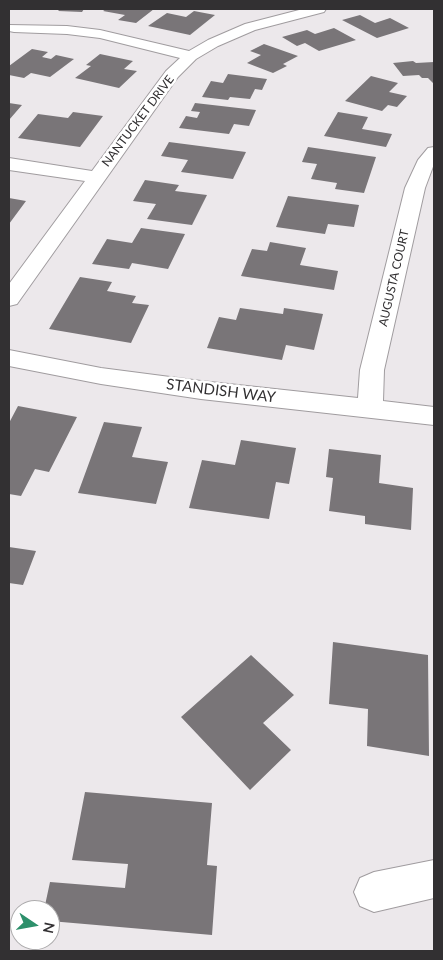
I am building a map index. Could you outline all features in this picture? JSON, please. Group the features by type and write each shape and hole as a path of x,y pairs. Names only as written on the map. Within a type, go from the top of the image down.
{"street":[{"name":"NANTUCKET DRIVE","path":"9,299 172,74 191,56 213,43 250,28 319,9"},
{"path":"14,28 67,30 100,34 191,56"},
{"name":"AUGUSTA COURT","path":"370,408 372,370 415,188 434,152"},
{"path":"9,164 97,177"},
{"name":"STANDISH WAY","path":"9,358 101,376 434,416"},
{"path":"374,892 434,879"}],"building":[{"path":"60,9 84,9 82,12 58,11"},
{"path":"106,9 154,9 136,23 118,20 125,15 103,11"},
{"path":"194,11 215,15 190,35 148,26 167,13 186,17"},
{"path":"360,15 375,23 390,18 409,28 377,38 342,20"},
{"path":"334,28 356,40 319,51 305,43 297,46 282,37 307,30 315,34"},
{"path":"264,44 298,56 283,64 287,66 273,73 247,63 261,55 250,51"},
{"path":"32,49 48,52 42,57 51,59 56,55 74,59 50,77 31,73 24,78 9,75 9,66"},
{"path":"100,54 133,61 124,69 137,71 119,88 75,78 91,66 86,65"},
{"path":"413,61 416,63 434,62 434,84 428,78 422,78 419,75 403,76 393,63"},
{"path":"228,74 267,79 262,90 255,89 250,99 230,97 228,100 202,97 211,81 223,83"},
{"path":"371,76 398,83 389,92 407,96 397,107 388,105 382,111 345,101"},
{"path":"9,103 22,105 9,120"},
{"path":"195,103 256,110 249,126 234,124 229,134 179,128 186,116 197,118 200,112 191,111"},
{"path":"73,112 103,116 80,147 18,138 38,114 68,118"},
{"path":"338,112 368,117 362,129 392,134 386,147 324,136"},
{"path":"169,142 246,152 233,179 181,172 188,160 161,156"},
{"path":"308,147 376,157 364,193 335,189 337,183 311,179 317,164 302,162"},
{"path":"145,180 179,185 175,191 207,195 192,225 147,219 156,204 133,201"},
{"path":"288,196 359,205 354,227 328,224 325,234 276,227"},
{"path":"9,198 26,201 9,224"},
{"path":"141,228 185,234 168,269 132,263 129,269 92,264 107,239 132,243"},
{"path":"270,242 306,248 300,265 338,271 334,290 241,276 252,249 267,251"},
{"path":"80,277 112,282 107,291 136,296 132,303 149,305 131,343 49,329"},
{"path":"240,308 283,314 284,308 323,314 314,350 286,345 282,360 207,348 219,317 236,320"},
{"path":"18,406 77,417 49,472 35,469 21,496 9,494 9,423"},
{"path":"104,422 142,427 132,457 168,462 156,504 78,493"},
{"path":"241,440 296,448 289,484 276,482 269,519 189,508 202,460 235,465"},
{"path":"329,449 381,455 379,483 413,488 411,530 365,524 365,516 329,511 333,478 326,477"},
{"path":"9,547 36,551 23,585 9,583"},
{"path":"333,642 428,655 429,756 367,746 368,709 329,704"},
{"path":"251,655 294,695 263,723 291,750 250,790 181,717"},
{"path":"85,792 212,803 207,865 217,866 212,935 60,922 60,900 46,900 50,882 125,888 128,864 72,860"}]}
